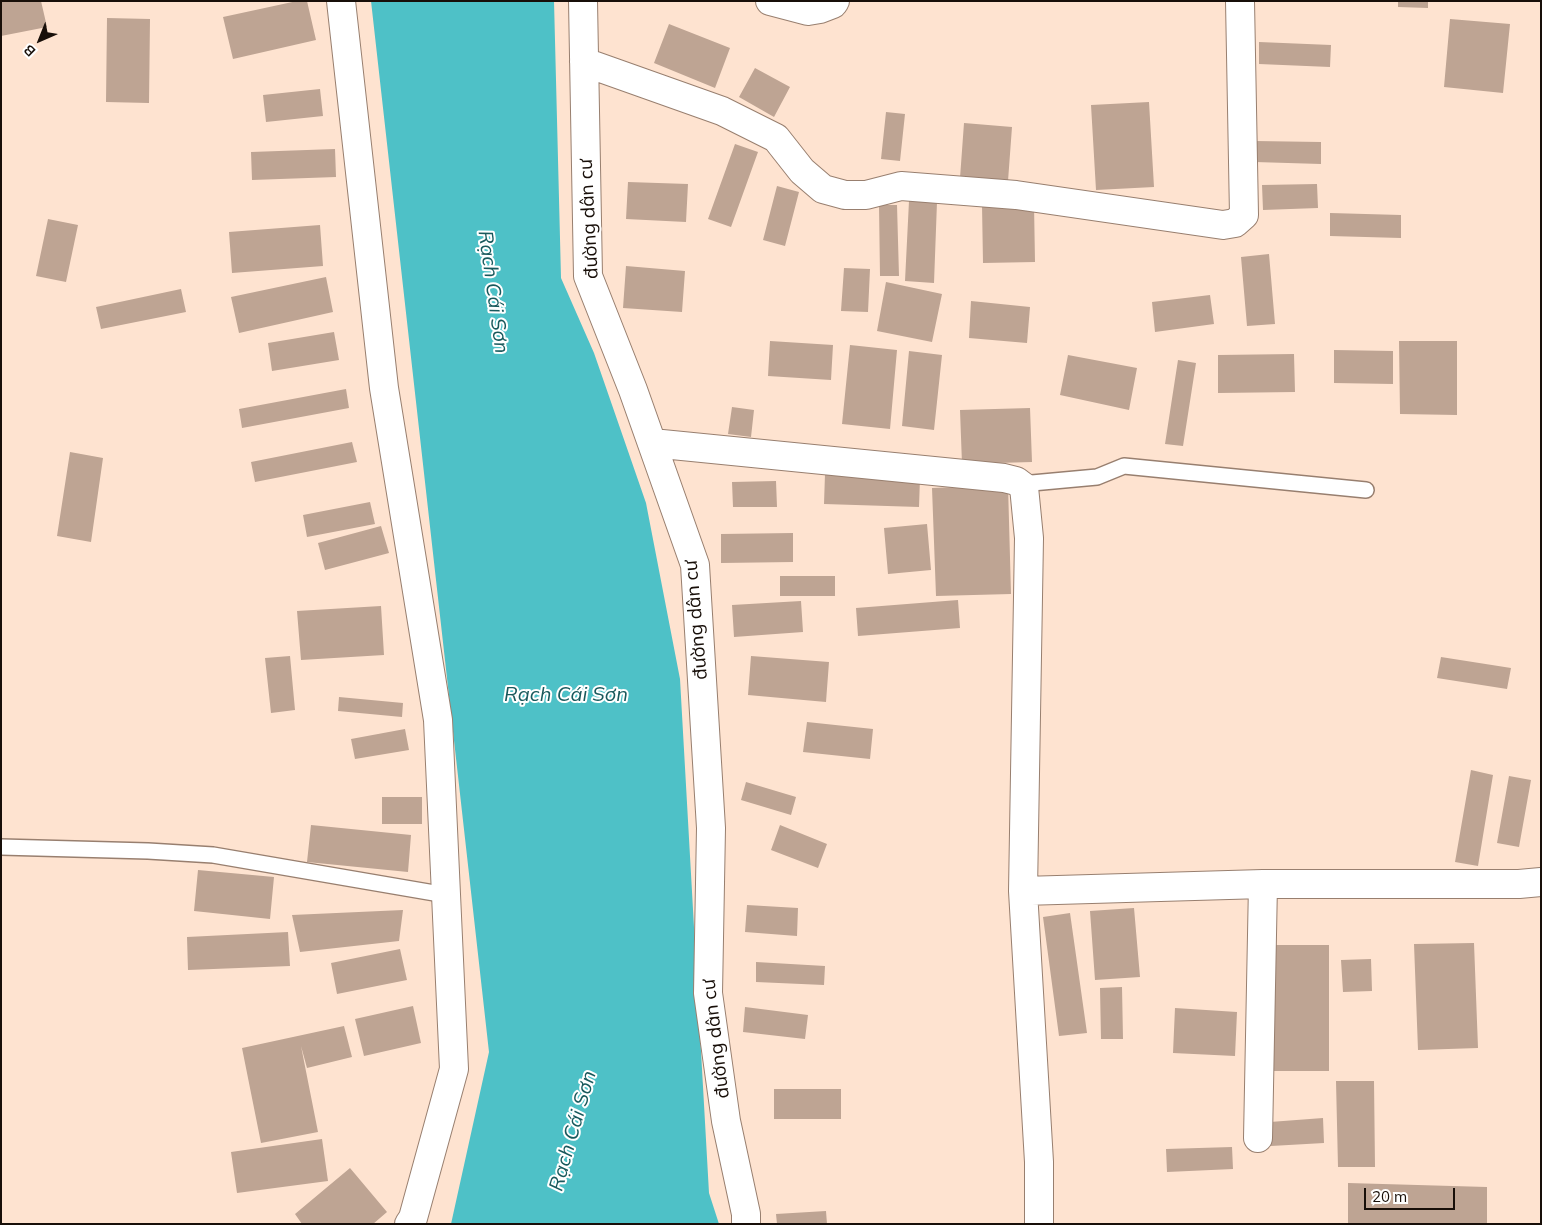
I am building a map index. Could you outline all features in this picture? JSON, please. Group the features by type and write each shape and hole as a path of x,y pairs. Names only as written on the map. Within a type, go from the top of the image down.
{"street":[{"path":"341,1 384,388 438,720 454,1069 413,1218 409,1224"},
{"name":"đường dân cư","path":"583,1 588,276 652,443 695,565 711,828 708,993 726,1121 746,1214 746,1224"},
{"path":"770,1 808,11 820,9 833,4 835,1"},
{"path":"584,62 722,111 776,138 802,171 823,189 845,195 866,195 901,186 1016,195 1223,225 1235,223 1244,215 1240,1"},
{"path":"652,443 1004,478 1020,484 1025,492 1029,538 1023,891 1039,1162 1039,1224"},
{"path":"1023,891 1263,884 1519,884 1541,882"},
{"path":"1258,1138 1263,884"}],"lane":[{"path":"1020,484 1097,477 1124,466 1366,490"},
{"path":"1,847 148,851 213,855 446,895"}],"water":[{"name":"Rạch Cái Sơn","path":"371,1 554,1 561,278 594,353 646,503 680,679 709,1193 719,1224 451,1224 489,1052"}],"building":[{"path":"1,1 41,1 47,27 1,36"},
{"path":"297,1 307,1 316,40 233,59 223,17"},
{"path":"1398,1 1428,1 1428,8 1398,7"},
{"path":"107,18 150,19 149,103 106,102"},
{"path":"1450,19 1510,24 1503,93 1444,87"},
{"path":"669,24 730,48 715,88 654,63"},
{"path":"1259,42 1331,45 1330,67 1259,64"},
{"path":"755,68 790,87 774,117 739,97"},
{"path":"320,89 323,116 266,122 263,95"},
{"path":"1149,102 1154,187 1096,190 1091,105"},
{"path":"886,112 905,114 900,161 881,159"},
{"path":"964,123 1012,127 1008,181 960,178"},
{"path":"1255,141 1321,142 1321,164 1255,162"},
{"path":"735,144 758,152 731,227 708,219"},
{"path":"335,149 336,177 252,180 251,152"},
{"path":"628,182 688,184 686,222 626,219"},
{"path":"1317,184 1318,208 1263,210 1262,185"},
{"path":"777,186 799,192 785,246 763,240"},
{"path":"909,201 937,202 934,283 905,281"},
{"path":"1034,204 1035,262 983,263 982,205"},
{"path":"879,205 897,205 899,276 880,276"},
{"path":"1330,213 1401,215 1401,238 1330,236"},
{"path":"48,219 78,225 66,282 36,276"},
{"path":"320,225 323,266 232,273 229,232"},
{"path":"1269,254 1275,324 1247,326 1241,257"},
{"path":"626,266 685,271 682,312 623,308"},
{"path":"844,268 870,269 868,312 841,311"},
{"path":"326,277 333,312 239,333 231,297"},
{"path":"886,282 942,294 932,342 877,331"},
{"path":"181,289 186,312 101,329 96,307"},
{"path":"1210,295 1214,324 1155,332 1152,302"},
{"path":"971,301 1030,307 1027,343 969,338"},
{"path":"334,332 339,360 272,371 268,343"},
{"path":"770,341 833,345 831,380 768,376"},
{"path":"1399,341 1457,341 1457,415 1400,414"},
{"path":"850,345 897,350 890,429 842,424"},
{"path":"1334,350 1393,351 1393,384 1334,383"},
{"path":"909,351 942,355 934,430 902,426"},
{"path":"1294,354 1295,392 1218,393 1218,355"},
{"path":"1068,355 1137,368 1129,410 1060,395"},
{"path":"1178,360 1196,363 1183,446 1165,444"},
{"path":"346,389 349,408 242,428 239,409"},
{"path":"732,407 754,410 751,437 728,434"},
{"path":"1030,408 1032,462 962,464 960,410"},
{"path":"352,442 357,462 255,482 251,462"},
{"path":"70,452 103,458 91,542 57,536"},
{"path":"825,474 920,478 919,507 824,504"},
{"path":"776,481 777,507 733,507 732,482"},
{"path":"1008,485 1011,594 936,596 932,488"},
{"path":"370,502 375,524 307,537 303,515"},
{"path":"927,524 931,570 888,574 884,528"},
{"path":"381,526 389,553 325,570 318,543"},
{"path":"793,533 793,562 721,563 721,534"},
{"path":"780,576 835,576 835,596 780,596"},
{"path":"958,600 960,628 858,636 856,608"},
{"path":"801,601 803,632 734,637 732,605"},
{"path":"381,606 384,655 301,660 297,611"},
{"path":"290,656 295,710 271,713 265,658"},
{"path":"751,656 829,662 826,702 748,695"},
{"path":"1441,657 1511,668 1507,689 1437,678"},
{"path":"339,697 403,703 402,717 338,711"},
{"path":"807,722 873,729 870,759 803,752"},
{"path":"405,729 409,750 355,759 351,739"},
{"path":"1471,770 1493,775 1478,866 1455,862"},
{"path":"1509,776 1531,780 1519,847 1497,843"},
{"path":"746,782 796,797 791,815 741,800"},
{"path":"382,797 422,797 422,824 382,824"},
{"path":"311,825 411,835 408,872 307,862"},
{"path":"780,825 827,844 818,868 771,850"},
{"path":"198,870 274,877 270,919 194,911"},
{"path":"747,905 798,908 797,936 745,932"},
{"path":"1134,908 1140,977 1095,980 1090,911"},
{"path":"403,910 399,941 300,952 292,915"},
{"path":"1070,913 1087,1033 1059,1036 1043,917"},
{"path":"288,932 290,966 188,970 187,937"},
{"path":"1474,943 1478,1048 1418,1050 1414,944"},
{"path":"1266,945 1329,945 1329,1071 1265,1071"},
{"path":"400,949 407,980 337,994 331,963"},
{"path":"1371,959 1372,991 1343,992 1341,960"},
{"path":"756,962 825,966 824,985 756,982"},
{"path":"1122,987 1123,1039 1101,1039 1100,988"},
{"path":"413,1006 421,1043 364,1056 355,1019"},
{"path":"745,1007 808,1015 805,1039 743,1032"},
{"path":"1175,1008 1237,1012 1235,1056 1173,1053"},
{"path":"344,1026 352,1057 307,1068 301,1046 318,1132 261,1143 242,1048"},
{"path":"1336,1081 1374,1081 1375,1167 1338,1167"},
{"path":"774,1089 841,1089 841,1119 774,1119"},
{"path":"1323,1118 1324,1143 1271,1146 1270,1122"},
{"path":"322,1139 328,1181 237,1193 231,1152"},
{"path":"1232,1147 1233,1169 1167,1172 1166,1149"},
{"path":"350,1168 387,1212 373,1224 302,1224 295,1214"},
{"path":"1348,1183 1487,1187 1487,1224 1348,1224"},
{"path":"826,1211 827,1224 777,1224 776,1214"}]}
